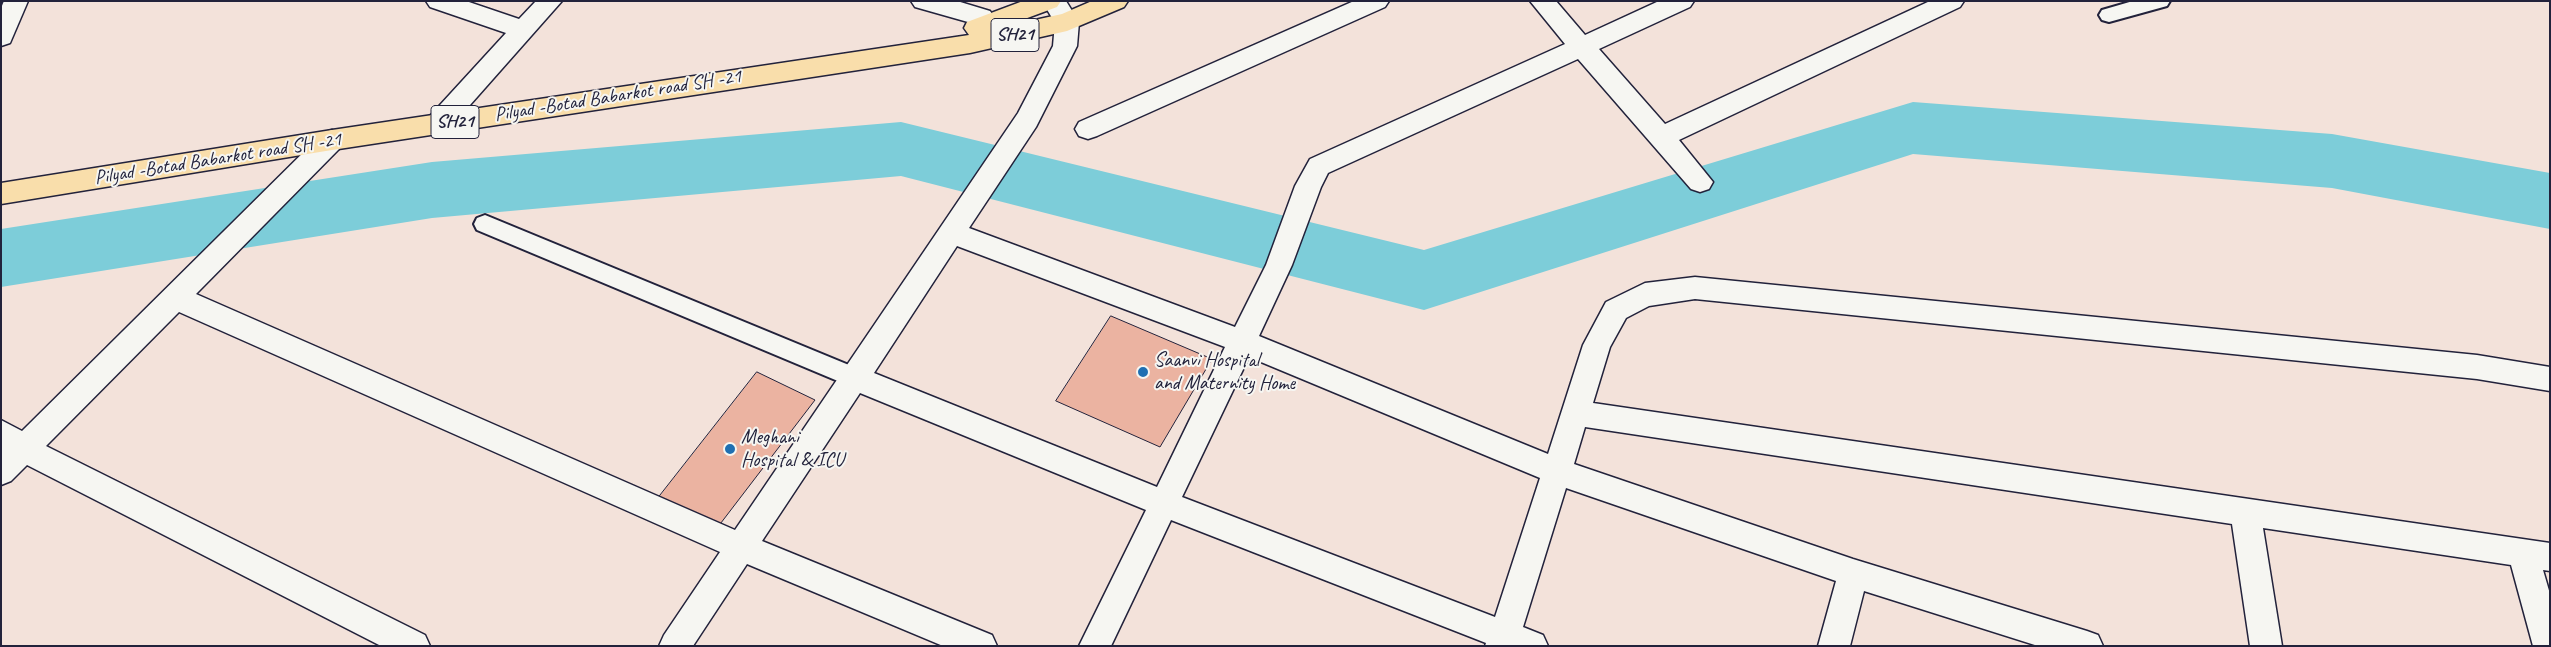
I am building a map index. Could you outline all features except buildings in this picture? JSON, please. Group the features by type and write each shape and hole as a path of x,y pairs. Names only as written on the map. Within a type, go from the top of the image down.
{"main road":[{"name":"Pilyad -Botad Babarkot road SH -21","path":"909,51 983,15 1049,1"},
{"name":"Pilyad -Botad Babarkot road SH -21","path":"1,194 332,140 909,51 970,44 1067,22 1116,1"}],"street":[{"path":"1,37 16,1"},
{"path":"438,1 524,30"},
{"path":"438,124 550,1"},
{"path":"923,1 983,15"},
{"path":"675,646 1027,120 1065,46 1067,22 1054,1"},
{"path":"1088,129 1377,1"},
{"path":"1542,1 1700,182"},
{"path":"1095,646 1279,265 1313,175 1326,162 1682,1"},
{"path":"1661,137 1952,1"},
{"path":"1,472 13,441 176,298 332,140"},
{"path":"951,232 1243,342 1556,471 1853,573 2087,646"},
{"path":"1503,640 1596,345 1616,310 1645,295 1695,288 2477,367 2550,379"},
{"path":"176,298 741,547 981,646"},
{"path":"853,378 1503,640 1532,646"},
{"path":"1574,413 2536,555 2549,646"},
{"path":"13,441 414,646"},
{"path":"2245,512 2266,646"},
{"path":"1834,646 1853,573"}],"lane":[{"path":"2109,15 2160,1"},
{"path":"485,224 853,378"}],"waterway":[{"path":"1,258 432,190 901,149 1424,280 1913,128 2332,161 2550,201"}],"place":[{"name":"Saanvi Hospital and Maternity Home","path":"1143,372"},
{"name":"Meghani Hospital & ICU","path":"730,449"}]}
